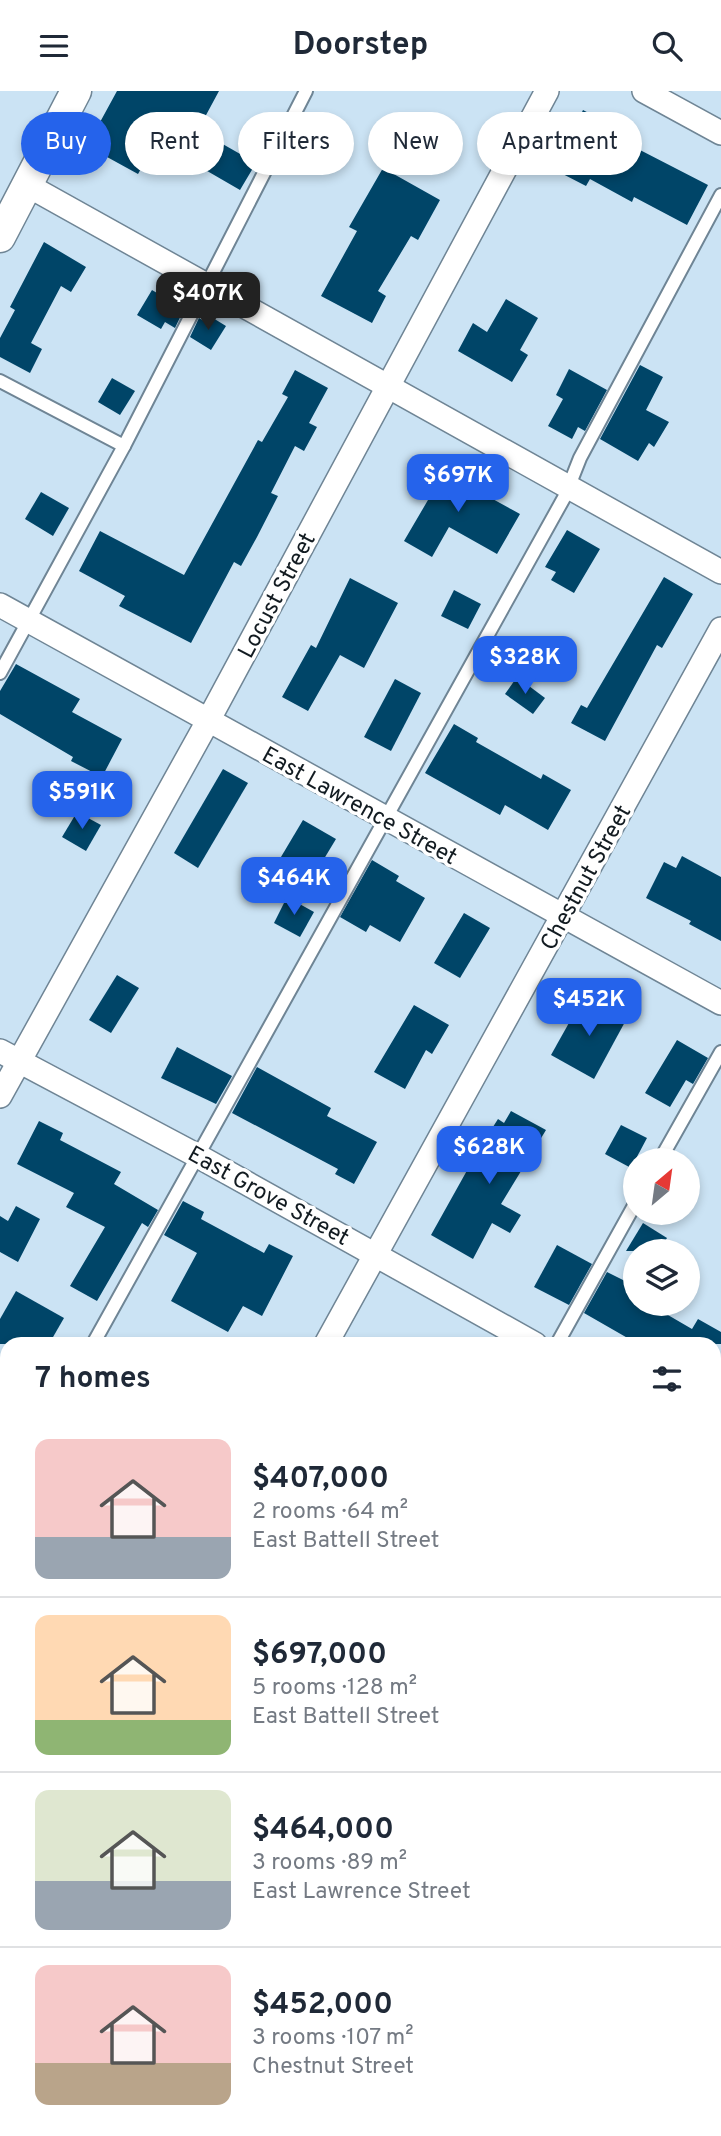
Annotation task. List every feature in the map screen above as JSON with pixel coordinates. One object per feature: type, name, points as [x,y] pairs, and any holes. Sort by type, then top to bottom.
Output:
[{"type":"street","points":[[0,237],[76,91]]},
{"type":"street","name":"Locust Street","points":[[0,1096],[10,1056],[208,721],[547,91]]},
{"type":"street","points":[[644,91],[721,133]]},
{"type":"street","points":[[27,185],[721,572]]},
{"type":"street","name":"East Lawrence Street","points":[[0,605],[721,1003]]},
{"type":"street","name":"Chestnut Street","points":[[330,1337],[721,629]]},
{"type":"street","name":"East Grove Street","points":[[10,1056],[196,1154],[523,1337]]},
{"type":"lane","points":[[0,673],[124,446],[306,91]]},
{"type":"lane","points":[[97,1337],[568,487],[580,458],[721,195]]},
{"type":"lane","points":[[0,381],[124,446]]},
{"type":"lane","points":[[667,1148],[721,1052]]},
{"type":"lane","points":[[560,1337],[624,1225]]},
{"type":"building","points":[[117,91],[219,91],[208,112],[125,112],[125,167],[111,159],[111,112],[106,112]]},
{"type":"building","points":[[224,145],[238,153],[238,175],[249,175],[240,190],[214,175],[224,175]]},
{"type":"building","points":[[642,151],[708,185],[687,225],[634,197],[632,202],[590,179],[586,186],[565,175],[642,175]]},
{"type":"building","points":[[379,175],[395,175],[440,200],[418,240],[411,236],[378,291],[386,296],[372,323],[321,296],[357,231],[349,227]]},
{"type":"building","points":[[44,242],[86,267],[71,292],[61,286],[31,343],[42,349],[30,373],[0,357],[0,338],[15,310],[10,307]]},
{"type":"building","points":[[152,290],[184,309],[175,328],[165,322],[161,329],[137,315]]},
{"type":"building","points":[[506,299],[538,318],[520,350],[528,355],[512,382],[458,351],[473,323],[487,332]]},
{"type":"building","points":[[208,315],[226,326],[211,350],[190,337],[199,318],[204,321]]},
{"type":"building","points":[[640,365],[663,377],[646,410],[669,422],[654,447],[649,443],[638,461],[600,439]]},
{"type":"building","points":[[569,369],[607,390],[585,431],[578,427],[572,439],[548,426],[563,399],[556,395]]},
{"type":"building","points":[[295,370],[328,388],[309,423],[317,427],[304,451],[295,446],[271,493],[278,496],[257,537],[241,566],[234,562],[191,643],[119,606],[125,596],[79,571],[100,531],[184,575],[258,440],[262,442],[288,397],[282,394]]},
{"type":"building","points":[[112,378],[135,391],[120,415],[98,402]]},
{"type":"building","points":[[429,464],[520,514],[497,554],[449,527],[432,557],[404,541],[428,500],[413,492]]},
{"type":"building","points":[[41,492],[69,508],[53,536],[25,519]]},
{"type":"building","points":[[567,530],[600,549],[574,593],[551,580],[556,572],[545,567]]},
{"type":"building","points":[[664,577],[693,594],[662,648],[657,645],[605,741],[571,723],[581,705],[587,708]]},
{"type":"building","points":[[350,578],[398,603],[364,668],[340,655],[308,711],[282,697],[311,645],[316,648]]},
{"type":"building","points":[[454,590],[481,604],[468,629],[441,616]]},
{"type":"building","points":[[16,664],[80,699],[72,712],[122,739],[102,777],[71,761],[73,757],[0,714],[0,691]]},
{"type":"building","points":[[517,677],[545,698],[533,714],[505,694]]},
{"type":"building","points":[[395,679],[421,693],[391,751],[364,737]]},
{"type":"building","points":[[454,724],[478,738],[476,742],[541,779],[543,774],[571,790],[548,830],[505,805],[500,815],[425,773]]},
{"type":"building","points":[[223,769],[248,783],[198,868],[174,853]]},
{"type":"building","points":[[77,812],[101,825],[86,851],[62,837]]},
{"type":"building","points":[[303,820],[336,839],[307,887],[275,867]]},
{"type":"building","points":[[682,856],[721,877],[721,941],[689,924],[691,921],[646,898],[664,862],[676,868]]},
{"type":"building","points":[[372,860],[399,876],[396,881],[425,898],[400,942],[370,925],[366,932],[340,917]]},
{"type":"building","points":[[287,897],[314,912],[300,937],[274,923]]},
{"type":"building","points":[[464,913],[490,928],[460,978],[434,963]]},
{"type":"building","points":[[117,975],[139,988],[111,1033],[89,1020]]},
{"type":"building","points":[[584,996],[626,1020],[594,1079],[551,1055]]},
{"type":"building","points":[[414,1005],[449,1025],[432,1054],[426,1050],[405,1089],[374,1072]]},
{"type":"building","points":[[677,1040],[708,1058],[693,1084],[686,1080],[670,1107],[645,1093]]},
{"type":"building","points":[[177,1047],[232,1076],[216,1104],[161,1078]]},
{"type":"building","points":[[257,1067],[331,1108],[327,1116],[377,1142],[354,1184],[335,1174],[338,1169],[232,1113]]},
{"type":"building","points":[[511,1111],[546,1130],[501,1204],[521,1215],[510,1233],[492,1223],[473,1259],[431,1235],[498,1119],[504,1123]]},
{"type":"building","points":[[39,1121],[63,1133],[60,1140],[121,1172],[114,1184],[158,1210],[148,1227],[142,1223],[97,1301],[70,1286],[105,1227],[66,1207],[74,1193],[17,1164]]},
{"type":"building","points":[[621,1125],[647,1138],[642,1148],[623,1148],[623,1164],[605,1154]]},
{"type":"building","points":[[183,1201],[204,1212],[201,1219],[264,1253],[269,1244],[293,1256],[262,1316],[243,1306],[228,1332],[171,1301],[197,1253],[164,1235]]},
{"type":"building","points":[[16,1206],[40,1219],[18,1262],[0,1252],[0,1216],[8,1221]]},
{"type":"building","points":[[642,1225],[667,1238],[666,1239],[633,1239]]},
{"type":"building","points":[[557,1245],[592,1264],[569,1305],[534,1287]]},
{"type":"building","points":[[607,1272],[623,1280],[623,1316],[670,1316],[692,1329],[698,1319],[721,1332],[721,1337],[626,1337],[584,1313]]},
{"type":"building","points":[[16,1291],[64,1318],[53,1337],[0,1337],[0,1319]]}]
